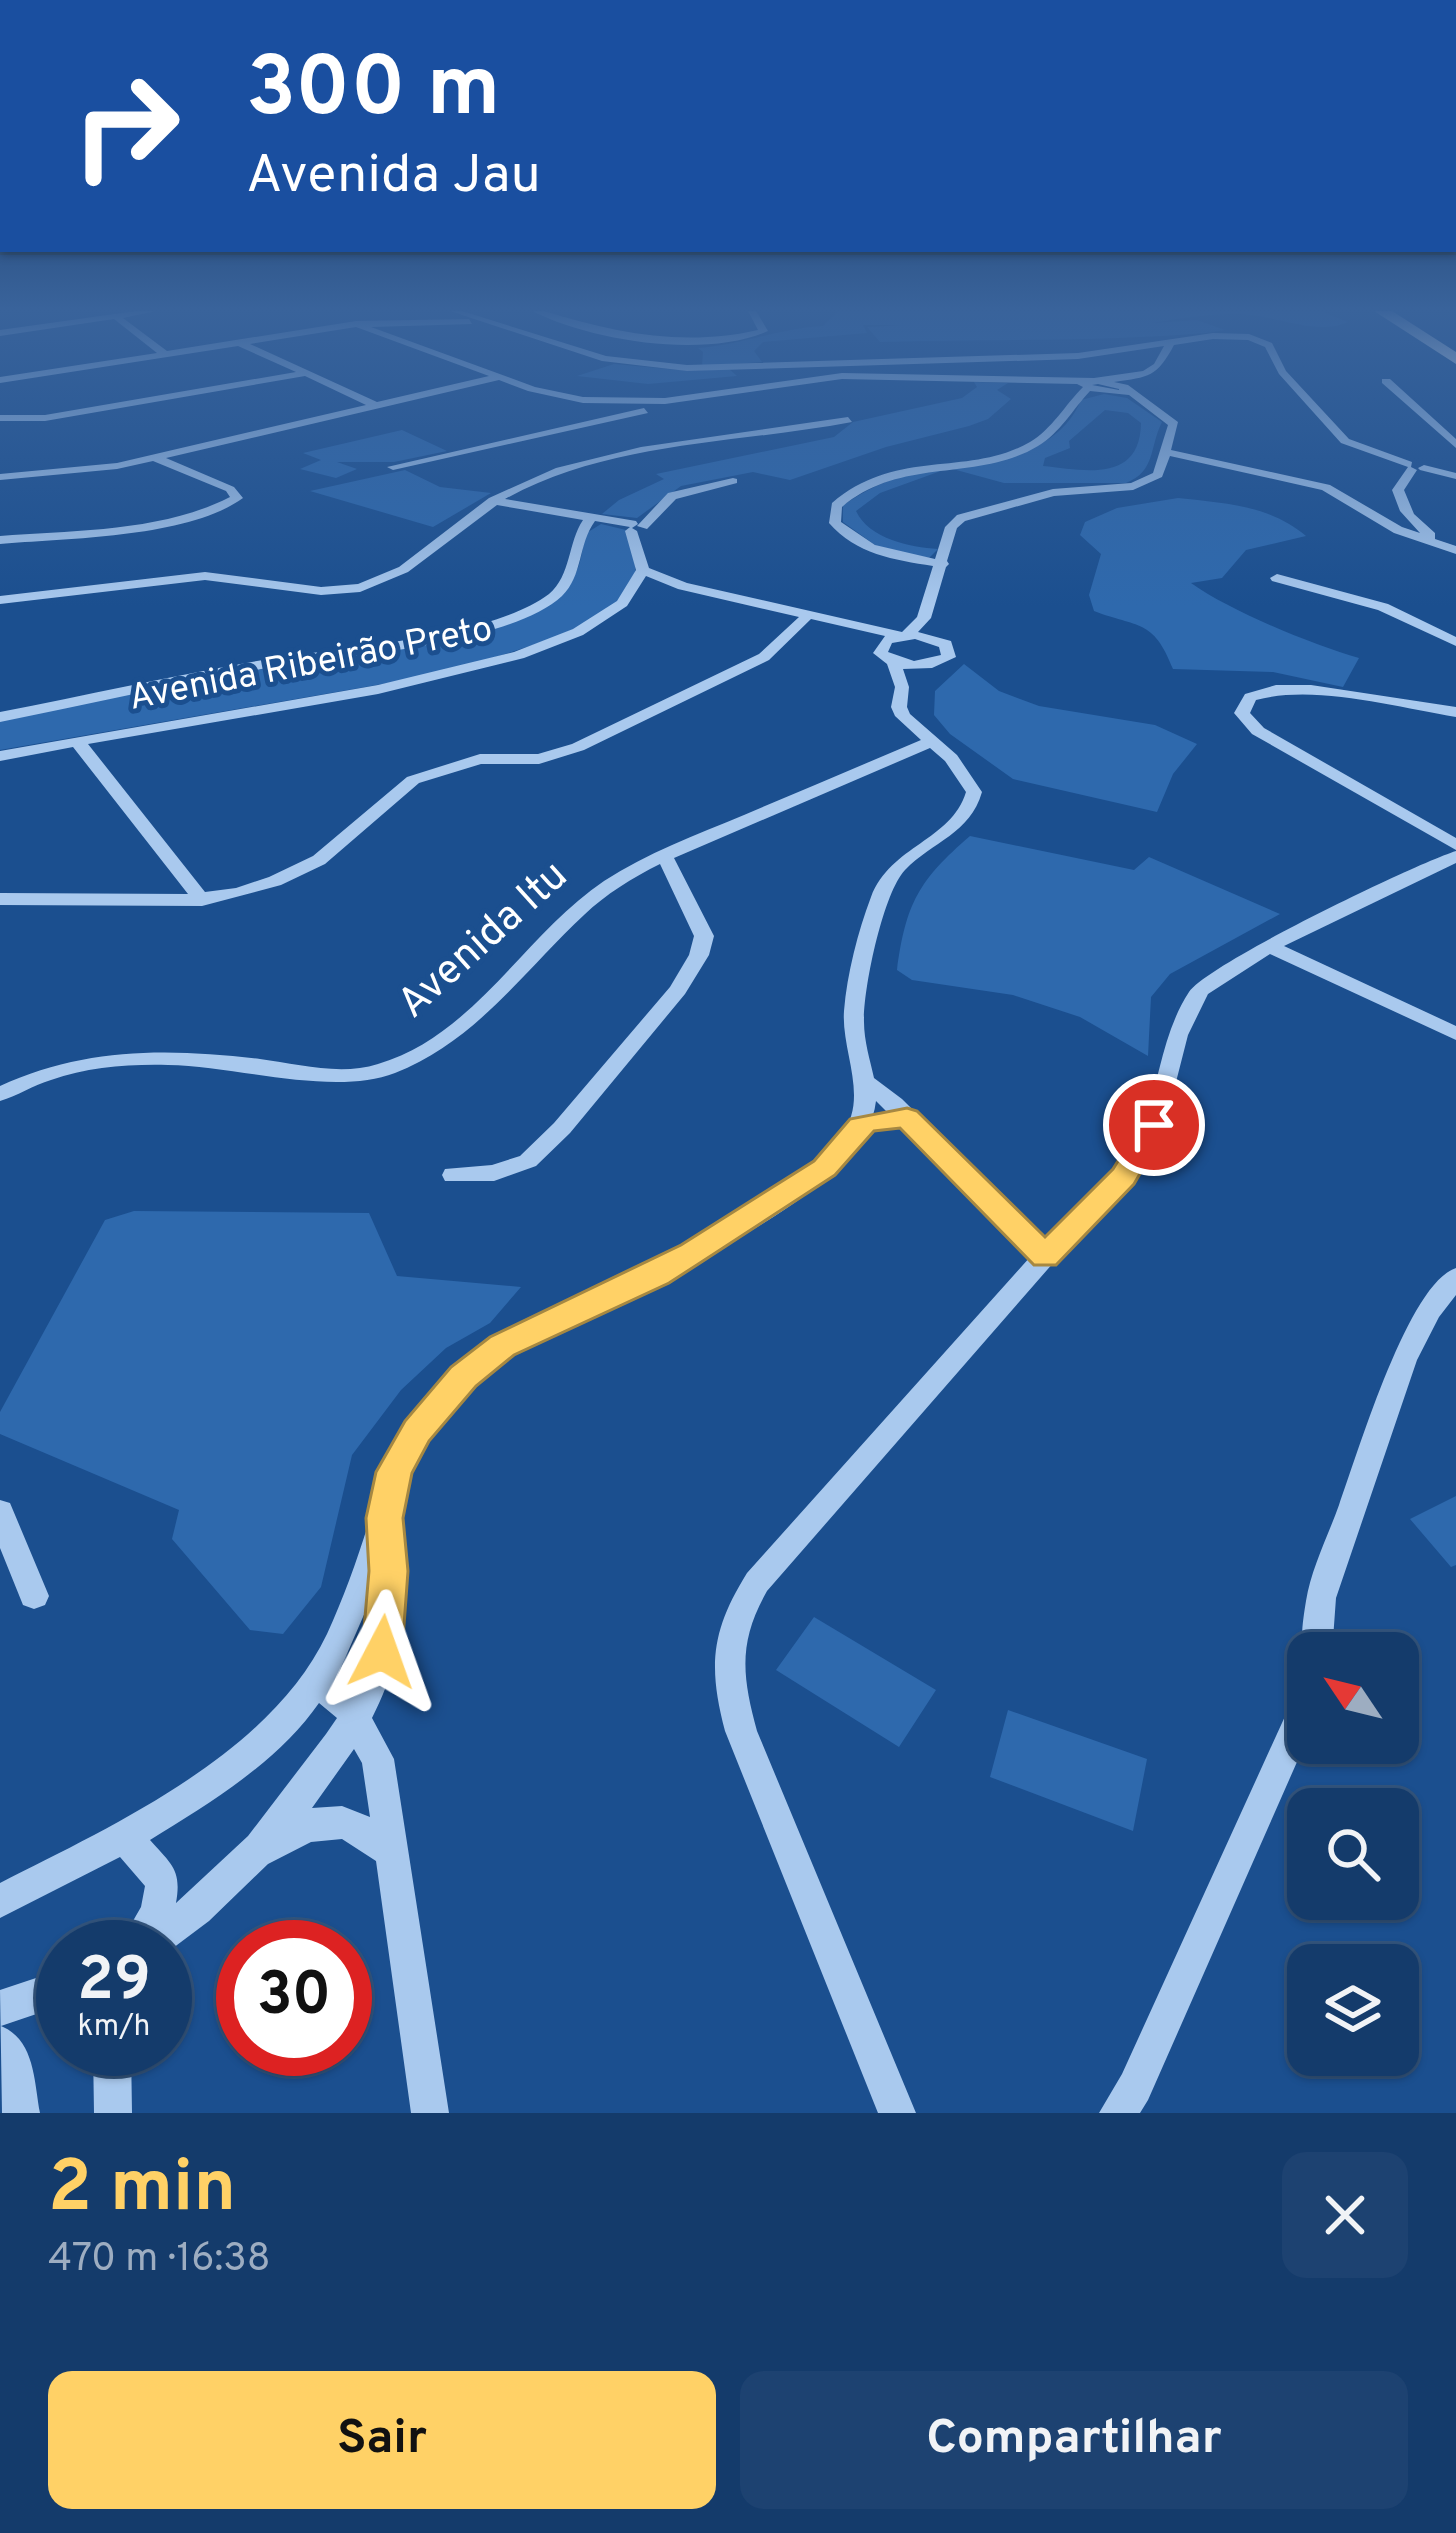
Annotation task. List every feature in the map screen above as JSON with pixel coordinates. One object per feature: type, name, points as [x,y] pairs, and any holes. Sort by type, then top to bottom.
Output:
[{"type":"street","points":[[0,418],[45,418],[94,410]]},
{"type":"street","points":[[0,477],[81,476],[356,410]]},
{"type":"street","points":[[393,467],[631,410]]},
{"type":"street","points":[[943,564],[891,554],[854,540],[836,523],[836,506],[856,489],[896,475],[1031,446],[1066,410]]},
{"type":"street","points":[[861,630],[882,643],[904,636],[924,618],[951,527],[961,518],[1053,493],[1145,483],[1159,475],[1174,424],[1153,410]]},
{"type":"street","points":[[1317,410],[1346,441],[1414,468],[1453,475]]},
{"type":"street","points":[[1417,410],[1456,445]]},
{"type":"street","points":[[0,600],[205,576],[310,590],[361,588],[402,571],[493,501],[590,460],[848,420]]},
{"type":"street","points":[[1167,452],[1326,487],[1385,522],[1454,550]]},
{"type":"street","points":[[0,540],[160,521],[237,498],[212,481],[155,458]]},
{"type":"street","points":[[212,481],[213,465]]},
{"type":"street","points":[[1414,468],[1398,490],[1404,512],[1454,550]]},
{"type":"street","name":"Avenida Ribeirão Preto","points":[[0,717],[265,664],[363,652],[521,614],[556,595],[565,584],[574,568],[580,530],[628,525],[672,496],[734,481]]},
{"type":"street","points":[[493,501],[628,525],[640,579],[861,630],[939,640]]},
{"type":"street","points":[[1385,522],[1412,520]]},
{"type":"street","points":[[1277,578],[1382,607],[1456,642]]},
{"type":"street","name":"Avenida Ribeirão Preto","points":[[0,757],[465,671],[596,624],[628,602],[640,579]]},
{"type":"street","points":[[0,899],[202,900],[300,872],[334,848],[395,791],[430,772],[480,759],[538,759],[602,737],[764,657],[806,617]]},
{"type":"street","points":[[902,687],[926,666],[949,657],[950,648],[924,618]]},
{"type":"street","points":[[882,643],[880,653],[894,662],[926,666]]},
{"type":"street","points":[[0,1901],[124,1838],[205,1786],[265,1736],[313,1682],[327,1665],[385,1518],[394,1472],[417,1431],[464,1377],[502,1346],[692,1253],[824,1168],[860,1126],[869,1096],[854,1032],[854,1009],[881,890],[893,868],[956,824],[973,806],[974,792],[967,778],[898,707],[902,687],[894,662]]},
{"type":"street","points":[[1456,712],[1293,689],[1250,697],[1242,713],[1258,730],[1456,845]]},
{"type":"street","name":"Avenida Itu","points":[[0,1094],[64,1066],[113,1058],[152,1057],[349,1077],[381,1074],[402,1066],[453,1031],[598,893],[664,855],[932,741]]},
{"type":"street","points":[[78,742],[202,900]]},
{"type":"street","points":[[453,1175],[494,1173],[528,1161],[562,1128],[685,980],[704,936],[664,855]]},
{"type":"street","points":[[897,2113],[741,1731],[729,1691],[726,1650],[736,1613],[757,1582],[1045,1256],[1124,1177],[1144,1146],[1182,1022],[1200,991],[1269,946],[1456,856]]},
{"type":"street","points":[[1269,946],[1456,1034]]},
{"type":"street","points":[[867,1083],[1045,1256]]},
{"type":"street","points":[[860,1126],[907,1118]]},
{"type":"street","points":[[1319,1632],[1321,1598],[1404,1360],[1429,1311],[1456,1277]]},
{"type":"street","points":[[0,1512],[34,1596]]},
{"type":"street","points":[[185,1920],[263,1850],[358,1719],[382,1652],[388,1571],[385,1518]]},
{"type":"street","points":[[313,1682],[344,1701],[379,1759],[388,1849],[430,2113]]},
{"type":"street","points":[[1118,2113],[1144,2067],[1287,1748]]},
{"type":"street","points":[[263,1850],[318,1820],[341,1819],[364,1829],[388,1849]]},
{"type":"street","points":[[124,1838],[152,1863],[163,1881],[154,1920]]},
{"type":"street","points":[[0,2008],[36,1996]]},
{"type":"street","points":[[0,2044],[11,2057],[22,2113]]},
{"type":"street","points":[[112,2076],[113,2113]]},
{"type":"shaded area","points":[[909,410],[999,410],[969,426],[886,447],[790,480],[753,472],[681,486],[637,518],[602,514],[619,500],[664,479],[656,474],[834,437],[853,422]]},
{"type":"shaded area","points":[[1075,410],[1144,410],[1162,422],[1147,465],[1126,483],[1004,483],[949,468],[880,493],[856,511],[880,535],[938,549],[929,558],[882,550],[843,522],[843,505],[884,483],[1031,449],[1068,421]],"holes":[[[1105,410],[1128,413],[1141,423],[1138,443],[1120,464],[1091,470],[1043,466],[1045,458],[1070,448],[1069,441]]]},
{"type":"shaded area","points":[[402,430],[447,451],[394,462],[337,462],[357,469],[336,478],[300,469],[321,460],[303,453]]},
{"type":"shaded area","points":[[405,470],[440,487],[491,493],[433,527],[310,491]]},
{"type":"shaded area","points":[[1178,498],[1262,512],[1306,536],[1246,550],[1222,578],[1191,583],[1272,626],[1359,658],[1343,687],[1273,672],[1173,669],[1151,633],[1094,611],[1089,595],[1101,554],[1080,535],[1085,522],[1117,508]]},
{"type":"shaded area","points":[[601,524],[626,530],[635,564],[634,583],[622,600],[600,616],[537,644],[417,678],[0,750],[0,719],[261,668],[421,644],[503,622],[538,606],[572,580],[585,534]]},
{"type":"shaded area","points":[[964,664],[999,691],[1039,706],[1155,725],[1197,744],[1173,774],[1157,812],[1013,779],[950,734],[934,715],[935,691]]},
{"type":"shaded area","points":[[970,836],[1134,870],[1149,857],[1280,914],[1170,974],[1151,997],[1148,1056],[1080,1017],[1013,995],[912,980],[897,970],[905,927],[918,894],[938,866]]},
{"type":"shaded area","points":[[134,1211],[369,1213],[397,1276],[521,1287],[490,1323],[446,1348],[401,1390],[352,1455],[321,1587],[283,1634],[250,1630],[172,1539],[179,1510],[0,1434],[0,1412],[105,1220]]},
{"type":"shaded area","points":[[1456,1496],[1456,1565],[1451,1567],[1410,1519]]},
{"type":"shaded area","points":[[814,1617],[936,1690],[899,1747],[776,1670]]},
{"type":"shaded area","points":[[1008,1710],[1147,1759],[1133,1831],[990,1777]]},
{"type":"route","points":[[382,1652],[388,1571],[385,1518],[394,1472],[417,1431],[464,1377],[502,1346],[692,1253],[824,1168],[860,1126],[871,1122],[907,1118],[1045,1256],[1124,1177],[1154,1125]]}]
